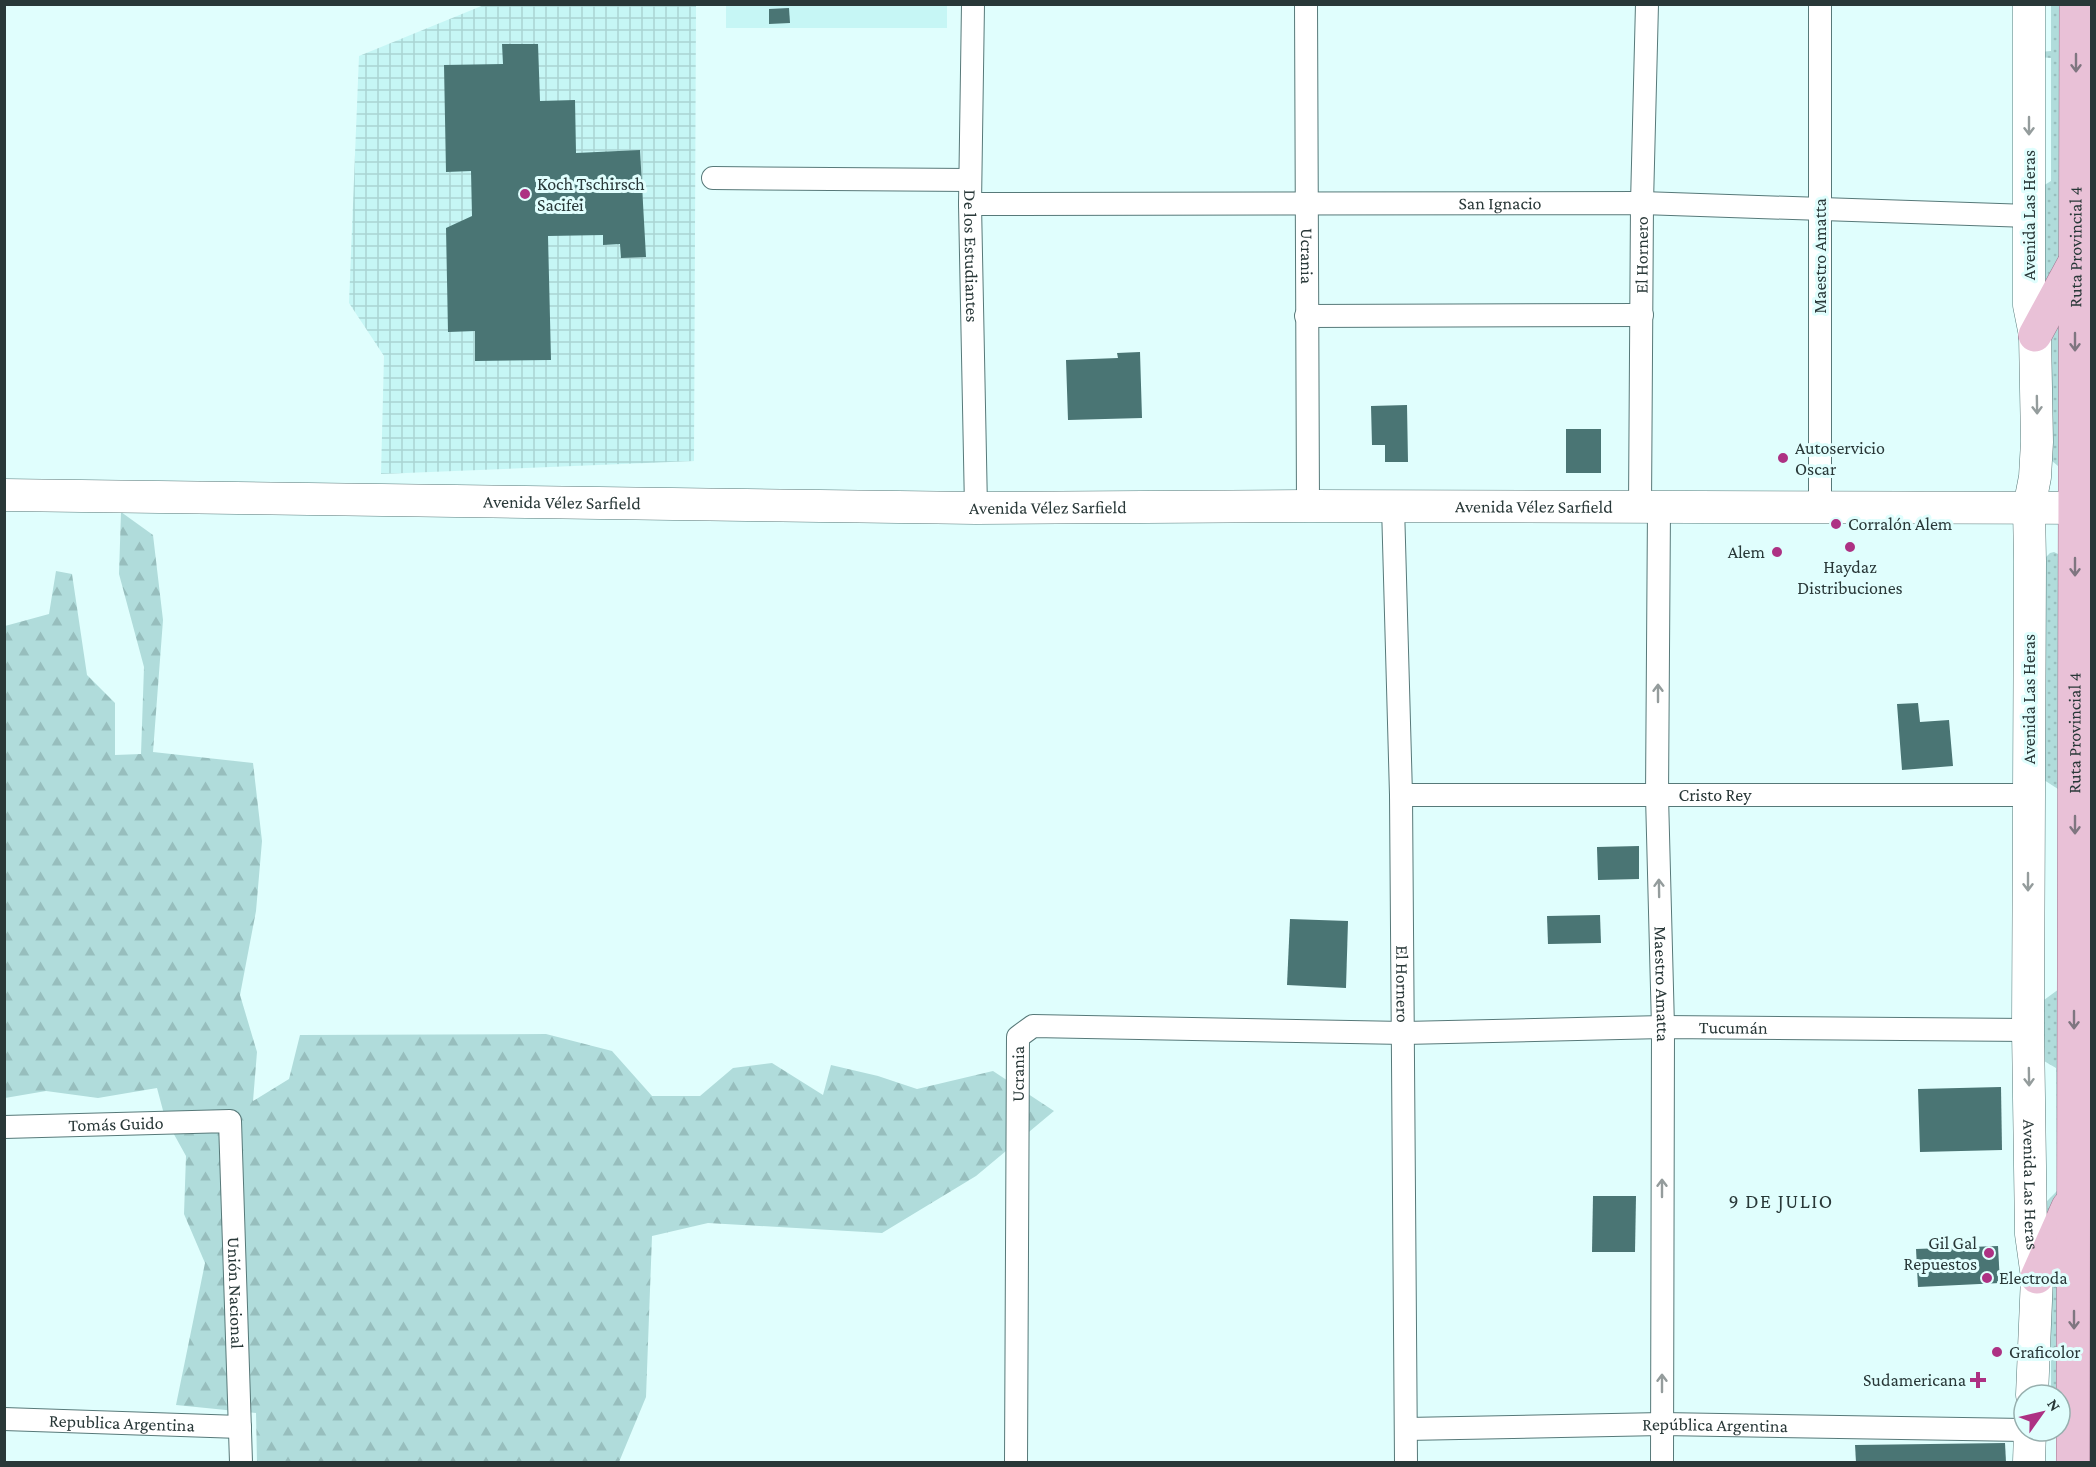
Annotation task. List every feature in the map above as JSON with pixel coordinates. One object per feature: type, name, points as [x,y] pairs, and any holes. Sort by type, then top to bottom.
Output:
[{"type":"main road","name":"Avenida Las Heras","points":[[2029,4],[2029,305],[2035,335],[2037,442],[2035,477],[2029,508],[2028,1030],[2031,1234],[2037,1277],[2033,1383]]},
{"type":"main road","name":"Ruta Provincial 4","points":[[2074,1439],[2074,1194],[2083,508],[2076,261],[2076,4]]},
{"type":"main road","points":[[2035,335],[2076,261]]},
{"type":"main road","name":"Avenida Vélez Sarfield","points":[[4,495],[976,508],[1308,506],[2083,508]]},
{"type":"main road","points":[[2037,1277],[2074,1194]]},
{"type":"main road","points":[[2029,1462],[2030,1443]]},
{"type":"street","name":"De los Estudiantes","points":[[973,4],[970,204],[976,508]]},
{"type":"street","name":"Ucrania","points":[[1306,4],[1308,506]]},
{"type":"street","name":"El Hornero","points":[[1647,4],[1642,203],[1642,315],[1649,507]]},
{"type":"street","name":"Maestro Amatta","points":[[1820,4],[1820,507]]},
{"type":"street","points":[[713,178],[970,180]]},
{"type":"street","name":"San Ignacio","points":[[970,204],[1642,203],[2029,216]]},
{"type":"street","points":[[1306,316],[1642,315]]},
{"type":"street","name":"El Hornero","points":[[1393,506],[1401,795],[1406,1462]]},
{"type":"street","name":"Maestro Amatta","points":[[1649,507],[1663,1027],[1662,1462]]},
{"type":"street","name":"Cristo Rey","points":[[1401,795],[2028,795]]},
{"type":"street","name":"Ucrania","points":[[1016,1462],[1018,1037],[1033,1026],[1404,1033]]},
{"type":"street","name":"Tucumán","points":[[1404,1033],[1663,1027],[2028,1030]]},
{"type":"street","name":"Tomás Guido","points":[[4,1127],[230,1121]]},
{"type":"street","name":"Unión Nacional","points":[[230,1121],[241,1462]]},
{"type":"street","name":"Republica Argentina","points":[[4,1419],[240,1427]]},
{"type":"street","name":"República Argentina","points":[[1406,1429],[1662,1424],[2012,1430]]},
{"type":"shaded area","points":[[484,5],[696,5],[694,461],[381,474],[384,356],[349,303],[359,56]]},
{"type":"shaded area","points":[[726,5],[947,5],[947,28],[726,28]]},
{"type":"green space","points":[[2051,5],[2068,5],[2069,255],[2045,303],[2038,189],[2051,181],[2051,58],[2039,57],[2039,52],[2051,51]]},
{"type":"green space","points":[[2061,304],[2063,464],[2058,466],[2052,461],[2052,334]]},
{"type":"green space","points":[[121,512],[153,535],[163,620],[153,752],[253,763],[262,841],[256,911],[240,995],[257,1052],[253,1101],[289,1079],[300,1035],[546,1034],[612,1051],[652,1096],[700,1096],[733,1068],[772,1063],[823,1095],[831,1065],[878,1076],[917,1089],[993,1071],[1054,1111],[976,1176],[882,1233],[708,1223],[652,1236],[646,1397],[619,1462],[257,1462],[256,1413],[176,1405],[205,1263],[184,1214],[186,1156],[165,1118],[157,1088],[98,1098],[46,1091],[5,1098],[5,626],[49,614],[56,571],[72,574],[87,675],[115,703],[115,755],[141,754],[144,667],[119,574]]},
{"type":"green space","points":[[2054,552],[2058,554],[2066,1193],[2049,1228],[2043,1205],[2057,1191],[2056,1068],[2044,1061],[2044,1000],[2059,989],[2058,789],[2044,780],[2044,559]]},
{"type":"green space","points":[[2060,1246],[2060,1383],[2051,1383],[2051,1273]]},
{"type":"building","points":[[789,8],[790,23],[769,24],[769,9]]},
{"type":"building","name":"Koch Tschirsch Sacifei","points":[[502,44],[538,44],[540,101],[575,100],[576,153],[640,150],[646,257],[621,258],[620,244],[603,245],[603,235],[548,236],[551,360],[475,361],[475,331],[448,332],[446,228],[472,216],[471,171],[446,172],[444,65],[503,64]]},
{"type":"building","points":[[1140,352],[1142,418],[1068,420],[1066,360],[1118,358],[1117,353]]},
{"type":"building","points":[[1407,405],[1408,462],[1385,462],[1385,445],[1372,445],[1371,406]]},
{"type":"building","points":[[1566,429],[1601,429],[1601,473],[1566,473]]},
{"type":"building","points":[[1918,703],[1920,722],[1949,720],[1953,766],[1902,770],[1897,704]]},
{"type":"building","points":[[1639,846],[1639,879],[1598,880],[1597,847]]},
{"type":"building","points":[[1600,915],[1601,943],[1548,944],[1547,916]]},
{"type":"building","points":[[1290,919],[1348,921],[1346,988],[1287,985]]},
{"type":"building","points":[[2001,1087],[2002,1150],[1920,1152],[1918,1089]]},
{"type":"building","points":[[1593,1196],[1636,1196],[1635,1252],[1592,1252]]},
{"type":"building","points":[[1998,1246],[2000,1283],[1918,1287],[1916,1249]]},
{"type":"building","points":[[2005,1443],[2006,1462],[1856,1462],[1855,1445]]},
{"type":"place","name":"Koch Tschirsch Sacifei","points":[[525,194]]},
{"type":"place","name":"Autoservicio Oscar","points":[[1783,458]]},
{"type":"place","name":"Corralón Alem","points":[[1836,524]]},
{"type":"place","name":"Haydaz Distribuciones","points":[[1850,547]]},
{"type":"place","name":"Alem","points":[[1777,552]]},
{"type":"place","name":"Gil Gal Repuestos","points":[[1989,1253]]},
{"type":"place","name":"Electroda","points":[[1987,1278]]},
{"type":"place","name":"Graficolor","points":[[1997,1352]]},
{"type":"place","name":"Sudamericana","points":[[1978,1380]]},
{"type":"district","name":"9 DE JULIO","points":[[1781,1201]]}]
